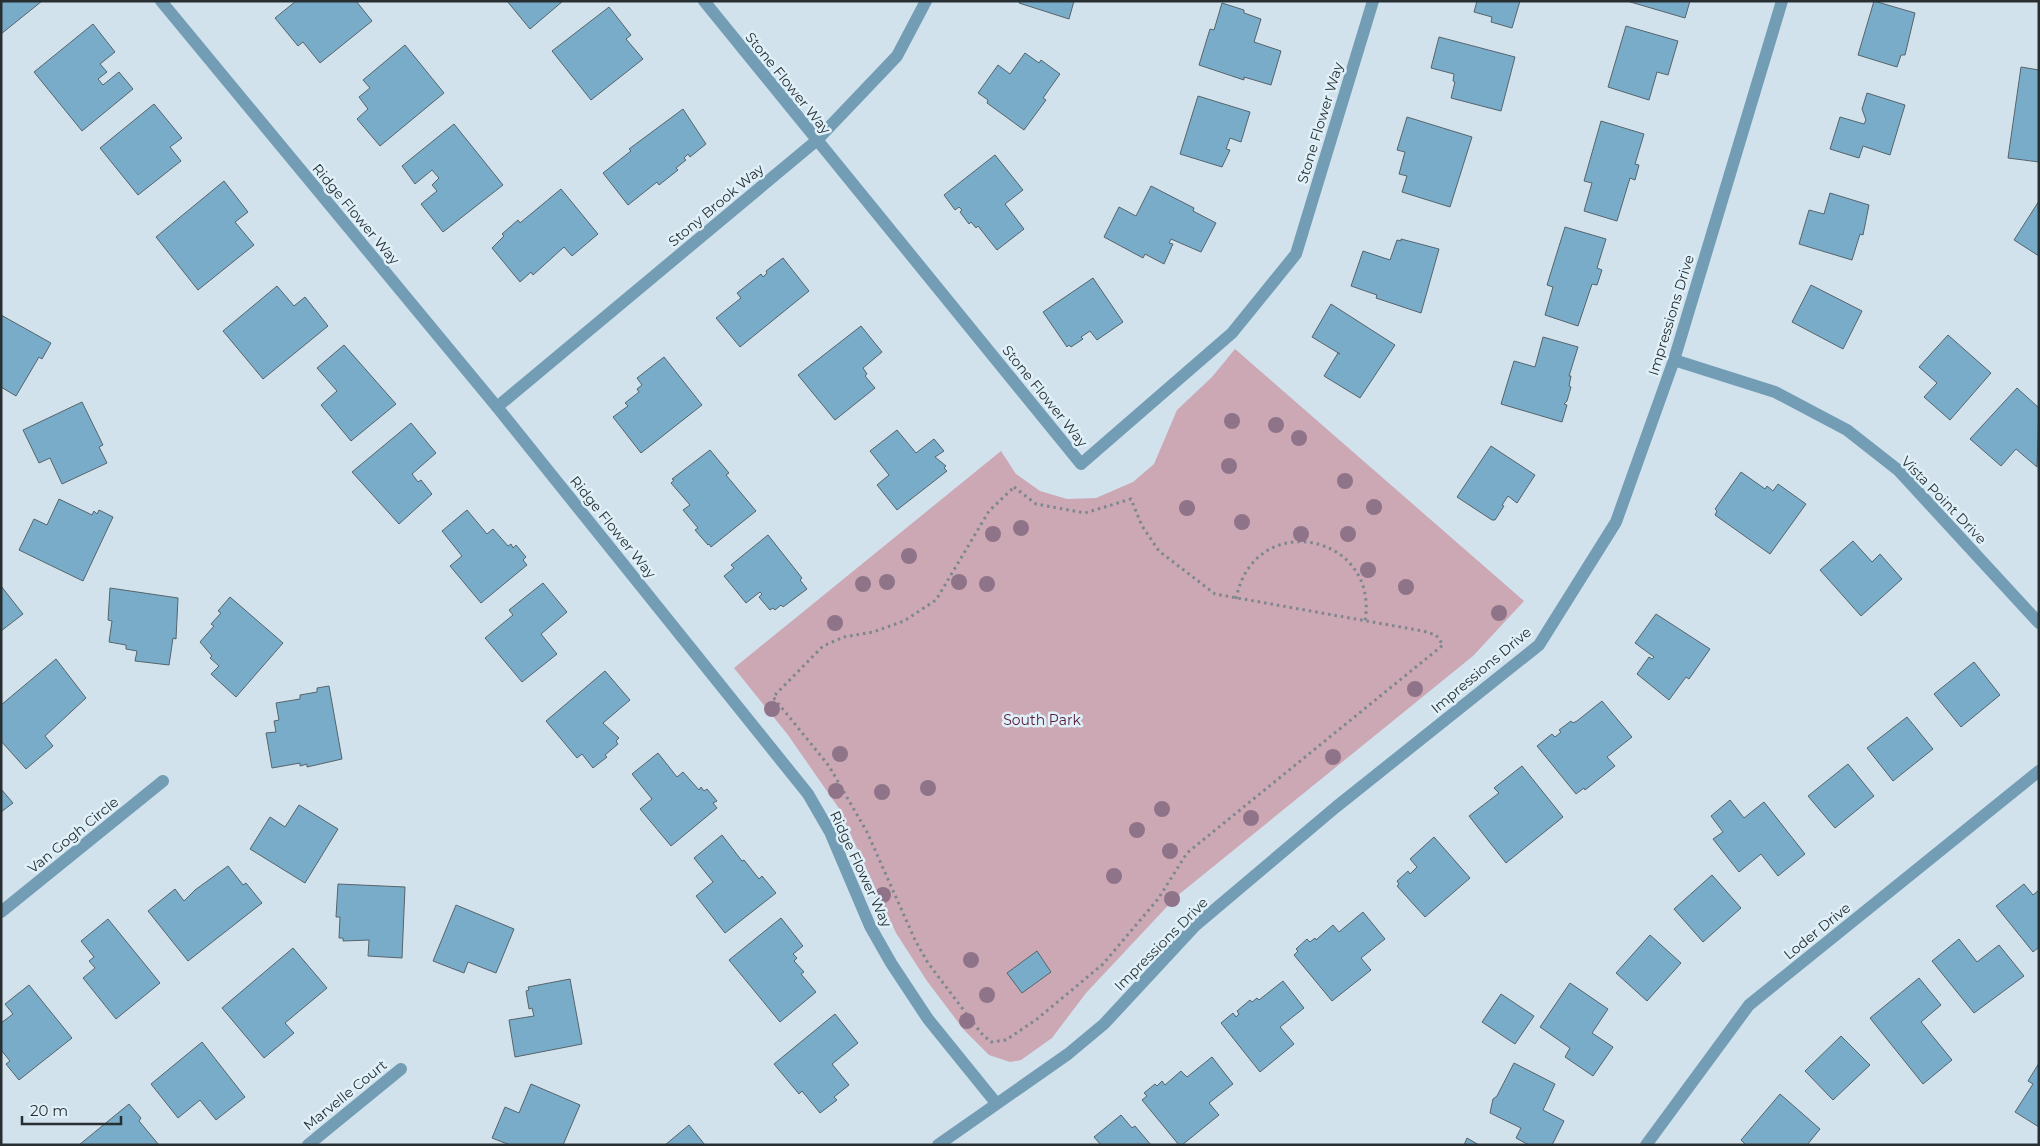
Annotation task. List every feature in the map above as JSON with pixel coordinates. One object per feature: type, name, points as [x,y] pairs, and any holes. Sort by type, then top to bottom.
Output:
[{"type":"street","name":"Ridge Flower Way","points":[[161,1],[497,407],[808,794],[830,832],[870,926],[891,963],[928,1019],[996,1103]]},
{"type":"street","name":"Stone Flower Way","points":[[704,1],[816,141],[1081,464],[1232,333],[1296,254],[1373,1]]},
{"type":"street","name":"Stony Brook Way","points":[[497,407],[816,141],[897,56],[926,1]]},
{"type":"street","name":"Impressions Drive","points":[[938,1145],[1068,1054],[1104,1024],[1195,926],[1336,807],[1539,645],[1616,522],[1674,360],[1782,1]]},
{"type":"street","name":"Vista Point Drive","points":[[1674,360],[1775,392],[1847,430],[1898,470],[2039,623]]},
{"type":"street","name":"Loder Drive","points":[[1646,1145],[1749,1005],[2039,772]]},
{"type":"street","name":"Van Gogh Circle","points":[[1,912],[163,781]]},
{"type":"street","name":"Marvelle Court","points":[[308,1145],[401,1069]]},
{"type":"path","points":[[1014,487],[1036,504],[1085,513],[1131,499],[1142,526],[1159,550],[1216,594],[1365,621],[1423,631],[1436,635],[1443,645],[1187,853],[1158,899],[1103,964],[1022,1030],[1006,1040],[990,1042],[981,1033],[928,963],[915,940],[862,824],[829,766],[773,697],[823,646],[844,637],[873,632],[904,621],[936,600],[989,511],[1014,487]]},
{"type":"path","points":[[1236,599],[1238,586],[1247,568],[1269,547],[1293,542],[1328,546],[1344,556],[1358,573],[1364,588],[1365,621]]},
{"type":"green space","name":"South Park","points":[[1235,349],[1524,601],[1473,656],[1177,896],[1086,993],[1052,1038],[1021,1060],[1010,1062],[989,1055],[964,1030],[927,981],[896,933],[838,807],[788,735],[734,668],[1001,451],[1016,474],[1040,491],[1067,499],[1096,498],[1133,482],[1154,464],[1177,410],[1212,377]]},
{"type":"building","points":[[1,1],[42,1],[1,34]]},
{"type":"building","points":[[296,1],[356,1],[372,21],[320,63],[303,42],[298,46],[275,18]]},
{"type":"building","points":[[507,1],[563,1],[530,29]]},
{"type":"building","points":[[1020,1],[1074,1],[1069,19],[1019,3]]},
{"type":"building","points":[[1477,1],[1520,1],[1512,28],[1491,22],[1492,17],[1474,12]]},
{"type":"building","points":[[1627,1],[1690,1],[1685,18]]},
{"type":"building","points":[[1874,1],[1915,13],[1905,55],[1901,55],[1897,67],[1858,55]]},
{"type":"building","points":[[1222,3],[1244,10],[1244,13],[1261,19],[1254,42],[1281,51],[1271,85],[1244,77],[1244,80],[1199,65],[1210,29],[1214,30]]},
{"type":"building","points":[[609,7],[631,35],[626,39],[643,59],[591,100],[552,51]]},
{"type":"building","points":[[93,24],[115,52],[100,64],[107,72],[98,79],[103,85],[119,72],[133,89],[82,131],[34,72]]},
{"type":"building","points":[[1626,26],[1678,41],[1668,75],[1657,72],[1649,100],[1608,87]]},
{"type":"building","points":[[1439,37],[1515,57],[1501,111],[1451,98],[1455,82],[1453,81],[1454,74],[1431,68]]},
{"type":"building","points":[[405,45],[444,93],[380,146],[357,119],[368,109],[359,97],[370,88],[363,80]]},
{"type":"building","points":[[1025,53],[1039,63],[1041,60],[1060,74],[1043,98],[1046,100],[1024,130],[987,103],[988,100],[978,93],[998,65],[1010,74]]},
{"type":"building","points":[[2021,67],[2039,70],[2039,162],[2008,158]]},
{"type":"building","points":[[1867,93],[1905,105],[1890,155],[1863,146],[1859,158],[1830,149],[1840,117],[1864,124],[1866,120],[1862,109]]},
{"type":"building","points":[[1198,96],[1250,112],[1241,142],[1230,138],[1226,149],[1230,150],[1222,167],[1180,154]]},
{"type":"building","points":[[154,104],[182,138],[170,147],[181,161],[138,195],[100,148]]},
{"type":"building","points":[[683,109],[706,144],[690,157],[688,154],[684,158],[686,160],[676,168],[678,170],[659,185],[657,182],[628,205],[603,173],[631,151],[629,149]]},
{"type":"building","points":[[1407,117],[1472,137],[1450,207],[1402,192],[1407,176],[1399,174],[1405,152],[1397,150]]},
{"type":"building","points":[[1601,121],[1644,134],[1635,164],[1639,165],[1635,180],[1630,178],[1617,221],[1584,211],[1592,183],[1584,181]]},
{"type":"building","points":[[454,124],[503,185],[443,232],[421,204],[437,191],[432,185],[439,178],[432,170],[415,184],[402,166]]},
{"type":"building","points":[[995,155],[1023,190],[1005,204],[1024,229],[997,250],[978,226],[976,228],[971,222],[969,224],[960,212],[962,210],[959,207],[955,210],[944,195]]},
{"type":"building","points":[[224,181],[248,212],[235,222],[254,245],[198,290],[156,237]]},
{"type":"building","points":[[1151,186],[1194,208],[1193,211],[1216,223],[1201,252],[1171,239],[1169,243],[1173,244],[1164,264],[1145,254],[1143,258],[1104,237],[1119,207],[1136,216]]},
{"type":"building","points":[[561,189],[598,234],[572,256],[564,247],[533,275],[531,272],[520,282],[492,248],[504,236],[502,234],[518,220],[520,223]]},
{"type":"building","points":[[1830,193],[1869,205],[1863,235],[1860,234],[1852,260],[1799,244],[1809,210],[1824,214]]},
{"type":"building","points":[[2039,201],[2039,256],[2014,240]]},
{"type":"building","points":[[1565,227],[1606,239],[1597,268],[1602,270],[1597,285],[1592,284],[1578,326],[1545,315],[1553,287],[1547,285]]},
{"type":"building","points":[[1401,239],[1439,249],[1421,313],[1376,298],[1377,295],[1351,286],[1363,251],[1390,260],[1397,240],[1401,241]]},
{"type":"building","points":[[783,258],[809,291],[740,347],[716,318],[741,298],[737,293],[761,274],[763,277],[767,273],[766,271]]},
{"type":"building","points":[[1093,278],[1123,322],[1097,340],[1090,331],[1081,337],[1083,339],[1071,347],[1069,345],[1067,347],[1043,312]]},
{"type":"building","points":[[1811,285],[1862,311],[1843,349],[1792,322]]},
{"type":"building","points":[[277,286],[294,306],[305,297],[328,326],[263,379],[223,331]]},
{"type":"building","points":[[1331,304],[1395,345],[1360,398],[1324,376],[1338,353],[1340,354],[1312,337]]},
{"type":"building","points":[[1,315],[51,343],[42,359],[39,357],[16,396],[1,387]]},
{"type":"building","points":[[861,326],[882,352],[863,368],[867,374],[865,376],[875,388],[835,420],[798,375]]},
{"type":"building","points":[[1948,335],[1991,373],[1950,420],[1924,397],[1937,383],[1919,367]]},
{"type":"building","points":[[1543,337],[1578,347],[1569,376],[1571,376],[1569,386],[1571,387],[1567,401],[1564,404],[1567,405],[1562,422],[1501,404],[1514,361],[1535,367]]},
{"type":"building","points":[[344,345],[396,404],[351,441],[321,405],[337,391],[317,368]]},
{"type":"building","points":[[664,357],[702,405],[641,453],[613,417],[628,406],[625,403],[639,392],[637,389],[642,385],[637,378]]},
{"type":"building","points":[[2017,388],[2039,408],[2037,467],[2016,449],[2001,466],[1970,439]]},
{"type":"building","points":[[82,402],[103,445],[99,447],[107,463],[62,484],[50,458],[39,463],[23,430]]},
{"type":"building","points":[[411,423],[436,453],[412,474],[418,482],[421,480],[432,494],[399,524],[352,472]]},
{"type":"building","points":[[897,430],[916,453],[934,439],[944,451],[935,457],[946,466],[944,468],[947,471],[897,510],[877,485],[889,475],[870,451]]},
{"type":"building","points":[[1491,446],[1535,475],[1517,503],[1508,496],[1495,520],[1492,520],[1457,497]]},
{"type":"building","points":[[710,450],[729,473],[726,475],[756,511],[711,547],[695,530],[698,528],[683,510],[690,505],[671,483],[674,480],[672,479]]},
{"type":"building","points":[[1741,472],[1765,489],[1767,486],[1773,491],[1778,484],[1806,504],[1770,554],[1715,515],[1717,511],[1715,509]]},
{"type":"building","points":[[59,499],[92,515],[94,511],[97,514],[99,510],[113,517],[83,581],[19,550],[34,519],[47,525]]},
{"type":"building","points":[[467,510],[487,534],[493,529],[508,546],[511,544],[513,548],[516,545],[526,557],[523,560],[527,565],[481,603],[450,566],[462,556],[442,531]]},
{"type":"building","points":[[768,535],[802,578],[800,580],[807,589],[783,607],[781,605],[775,610],[773,608],[770,610],[759,597],[762,594],[760,592],[746,603],[724,576],[734,568],[731,565]]},
{"type":"building","points":[[1853,541],[1872,562],[1880,554],[1902,579],[1861,616],[1820,570]]},
{"type":"building","points":[[543,583],[567,612],[541,634],[557,654],[522,682],[485,638],[513,615],[509,610]]},
{"type":"building","points":[[1,586],[23,614],[1,631]]},
{"type":"building","points":[[110,588],[178,598],[176,639],[173,638],[169,665],[135,661],[137,651],[126,649],[126,645],[109,642],[112,621],[108,620]]},
{"type":"building","points":[[230,597],[283,643],[236,697],[211,674],[219,666],[210,658],[212,656],[200,642],[214,626],[211,624],[221,613],[218,611]]},
{"type":"building","points":[[1656,614],[1710,649],[1689,679],[1686,677],[1669,700],[1637,674],[1649,657],[1652,659],[1654,657],[1635,643]]},
{"type":"building","points":[[56,659],[86,698],[45,736],[53,746],[26,769],[1,741],[1,705]]},
{"type":"building","points":[[1974,662],[2000,695],[1961,727],[1934,694]]},
{"type":"building","points":[[605,671],[630,700],[603,723],[619,738],[616,741],[618,744],[605,755],[607,757],[593,768],[582,754],[577,758],[546,721]]},
{"type":"building","points":[[329,686],[342,759],[307,767],[307,764],[300,766],[300,763],[272,768],[266,733],[276,732],[274,721],[279,720],[276,703],[300,699],[300,695],[317,692],[317,688]]},
{"type":"building","points":[[1602,701],[1632,737],[1607,757],[1615,766],[1585,790],[1584,788],[1576,794],[1537,746],[1552,734],[1555,737],[1561,732],[1559,730],[1571,721],[1573,723],[1577,721]]},
{"type":"building","points":[[1907,717],[1933,749],[1893,781],[1867,748]]},
{"type":"building","points":[[658,753],[677,777],[683,772],[699,790],[701,787],[704,791],[707,789],[717,801],[713,803],[717,808],[671,846],[640,809],[652,799],[632,774]]},
{"type":"building","points":[[1848,764],[1874,796],[1835,828],[1808,796]]},
{"type":"building","points":[[1522,766],[1563,817],[1506,863],[1469,816],[1499,793],[1494,788]]},
{"type":"building","points":[[1,789],[13,803],[1,812]]},
{"type":"building","points":[[1730,800],[1744,818],[1764,802],[1805,854],[1778,876],[1761,854],[1739,872],[1713,839],[1723,832],[1711,816]]},
{"type":"building","points":[[299,805],[338,829],[305,883],[250,849],[270,817],[285,827]]},
{"type":"building","points":[[722,835],[742,861],[744,860],[759,879],[762,876],[776,893],[725,933],[696,896],[713,882],[694,858]]},
{"type":"building","points":[[1434,837],[1470,878],[1425,917],[1397,886],[1399,884],[1397,881],[1408,871],[1410,874],[1417,867],[1410,859]]},
{"type":"building","points":[[228,866],[243,885],[246,883],[262,903],[188,961],[148,911],[175,889],[184,901],[195,890]]},
{"type":"building","points":[[1712,875],[1741,908],[1703,942],[1674,909]]},
{"type":"building","points":[[338,884],[405,887],[402,958],[368,956],[369,940],[343,941],[343,938],[339,938],[340,917],[336,917]]},
{"type":"building","points":[[2024,884],[2033,895],[2039,890],[2039,947],[2033,952],[1996,906]]},
{"type":"building","points":[[456,905],[514,929],[496,973],[468,962],[464,973],[433,961]]},
{"type":"building","points":[[1363,912],[1385,939],[1361,958],[1371,970],[1332,1001],[1294,955],[1298,951],[1296,949],[1307,939],[1310,942],[1315,938],[1316,940],[1333,925],[1339,932]]},
{"type":"building","points":[[781,918],[803,946],[793,954],[797,958],[794,961],[804,972],[801,974],[816,992],[780,1022],[729,960]]},
{"type":"building","points":[[108,919],[160,983],[116,1019],[83,978],[95,968],[89,961],[94,957],[81,941]]},
{"type":"building","points":[[1650,935],[1681,963],[1647,1001],[1616,973]]},
{"type":"building","points":[[1959,939],[1977,962],[1999,945],[2024,976],[1974,1013],[1932,961]]},
{"type":"building","points":[[293,948],[327,988],[285,1023],[294,1033],[264,1058],[222,1008]]},
{"type":"building","points":[[1037,951],[1051,972],[1022,993],[1007,973]]},
{"type":"building","points":[[1919,978],[1941,1005],[1921,1022],[1952,1060],[1923,1084],[1870,1018]]},
{"type":"building","points":[[570,979],[582,1044],[515,1057],[509,1020],[534,1016],[532,1008],[529,1009],[526,991],[529,990],[528,987]]},
{"type":"building","points":[[1283,981],[1304,1008],[1280,1027],[1294,1044],[1260,1072],[1221,1023],[1233,1013],[1236,1017],[1239,1014],[1237,1011],[1250,1000],[1252,1002],[1257,998],[1259,1000]]},
{"type":"building","points":[[1570,983],[1608,1009],[1592,1033],[1613,1047],[1593,1076],[1565,1057],[1570,1048],[1540,1027]]},
{"type":"building","points":[[29,985],[72,1038],[19,1080],[6,1064],[10,1061],[1,1050],[1,1023],[13,1014],[5,1004]]},
{"type":"building","points":[[1501,994],[1534,1016],[1515,1044],[1482,1022]]},
{"type":"building","points":[[835,1014],[858,1043],[832,1064],[849,1085],[834,1097],[837,1100],[820,1113],[802,1091],[799,1094],[774,1064]]},
{"type":"building","points":[[1841,1036],[1870,1065],[1833,1100],[1805,1071]]},
{"type":"building","points":[[202,1042],[245,1097],[216,1120],[200,1100],[178,1118],[151,1084]]},
{"type":"building","points":[[1212,1057],[1233,1084],[1209,1103],[1219,1115],[1182,1145],[1179,1145],[1142,1100],[1147,1096],[1144,1093],[1162,1081],[1165,1085],[1181,1071],[1187,1077]]},
{"type":"building","points":[[1514,1063],[1555,1084],[1543,1110],[1564,1121],[1552,1145],[1529,1145],[1516,1138],[1521,1128],[1490,1113],[1493,1099],[1497,1096]]},
{"type":"building","points":[[2039,1063],[2039,1127],[2015,1112],[2033,1084],[2028,1081]]},
{"type":"building","points":[[531,1084],[580,1105],[563,1145],[510,1145],[492,1138],[505,1107],[519,1113]]},
{"type":"building","points":[[1780,1094],[1820,1129],[1807,1145],[1746,1145],[1741,1140]]},
{"type":"building","points":[[129,1104],[141,1118],[139,1121],[159,1145],[79,1145]]},
{"type":"building","points":[[1121,1115],[1132,1128],[1135,1126],[1151,1145],[1101,1145],[1094,1137]]},
{"type":"building","points":[[689,1125],[705,1145],[665,1145]]},
{"type":"building","points":[[1467,1138],[1479,1145],[1464,1145]]}]
